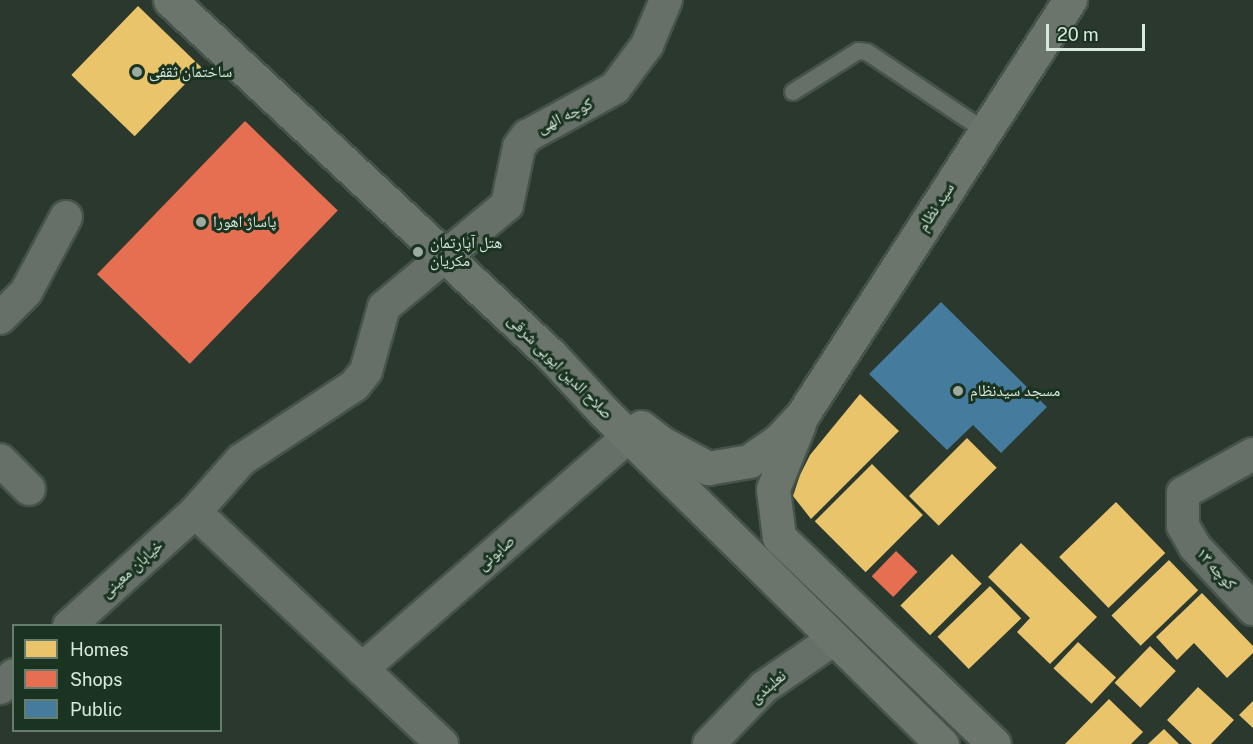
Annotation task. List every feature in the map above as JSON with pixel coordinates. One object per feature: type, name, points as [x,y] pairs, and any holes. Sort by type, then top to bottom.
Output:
[{"type":"street","name":"صلاح الدین ایوبی شرقی","points":[[170,0],[552,356],[629,436],[942,744]]},
{"type":"street","name":"کوچه الهی","points":[[195,512],[241,460],[355,386],[366,371],[384,307],[507,205],[519,147],[527,136],[535,129],[604,97],[627,75],[647,45],[666,0]]},
{"type":"street","name":"سید نظام","points":[[803,414],[1070,0]]},
{"type":"street","points":[[0,318],[26,292],[66,217]]},
{"type":"street","points":[[552,356],[660,442],[708,468],[750,461],[779,440],[803,414]]},
{"type":"street","points":[[803,414],[773,489],[780,537],[994,744]]},
{"type":"street","name":"صابونی","points":[[362,669],[629,436]]},
{"type":"street","name":"کوچه ۱۳","points":[[1253,454],[1183,493],[1183,525],[1195,547],[1253,609]]},
{"type":"street","points":[[0,459],[29,489]]},
{"type":"street","points":[[195,512],[442,744]]},
{"type":"street","name":"خیابان معینی","points":[[71,624],[195,512]]},
{"type":"street","name":"نعلبندی","points":[[709,744],[764,687],[834,639]]},
{"type":"street","points":[[0,688],[12,677]]},
{"type":"lane","points":[[793,92],[858,51],[867,52],[986,131]]},
{"type":"building: Homes","name":"ساختمان ثقفی","points":[[138,6],[201,67],[135,136],[71,75]]},
{"type":"building: Homes","points":[[860,394],[899,431],[811,519],[793,496],[800,475],[810,455]]},
{"type":"building: Homes","points":[[967,438],[997,468],[939,526],[909,496]]},
{"type":"building: Homes","points":[[872,464],[923,515],[866,572],[815,521]]},
{"type":"building: Homes","points":[[1116,502],[1165,553],[1108,608],[1059,557]]},
{"type":"building: Homes","points":[[1021,543],[1097,617],[1050,664],[1017,632],[1030,618],[988,577]]},
{"type":"building: Homes","points":[[952,554],[982,584],[930,635],[900,606]]},
{"type":"building: Homes","points":[[1169,560],[1198,590],[1141,646],[1111,616]]},
{"type":"building: Homes","points":[[990,586],[1021,618],[969,669],[937,637]]},
{"type":"building: Homes","points":[[1202,593],[1253,646],[1253,653],[1227,678],[1194,643],[1177,660],[1156,637]]},
{"type":"building: Homes","points":[[1078,642],[1116,677],[1091,704],[1053,668]]},
{"type":"building: Homes","points":[[1150,646],[1176,671],[1140,708],[1115,683]]},
{"type":"building: Homes","points":[[1198,687],[1234,720],[1211,744],[1192,744],[1167,720]]},
{"type":"building: Homes","points":[[1109,699],[1143,732],[1131,744],[1065,744]]},
{"type":"building: Homes","points":[[1253,701],[1253,728],[1239,715]]},
{"type":"building: Homes","points":[[1164,729],[1179,744],[1148,744]]},
{"type":"building: Shops","name":"پاساژ اهورا","points":[[245,121],[338,211],[190,364],[97,274]]},
{"type":"building: Shops","points":[[896,551],[918,572],[893,597],[872,576]]},
{"type":"building: Public","name":"مسجد سیدنظام","points":[[941,302],[1047,407],[1001,453],[973,425],[947,450],[869,374]]},
{"type":"place","name":"ساختمان ثقفی","points":[[137,72]]},
{"type":"place","name":"پاساژ اهورا","points":[[201,222]]},
{"type":"place","name":"هتل آپارتمان مکریان","points":[[418,252]]},
{"type":"place","name":"مسجد سیدنظام","points":[[958,391]]}]
